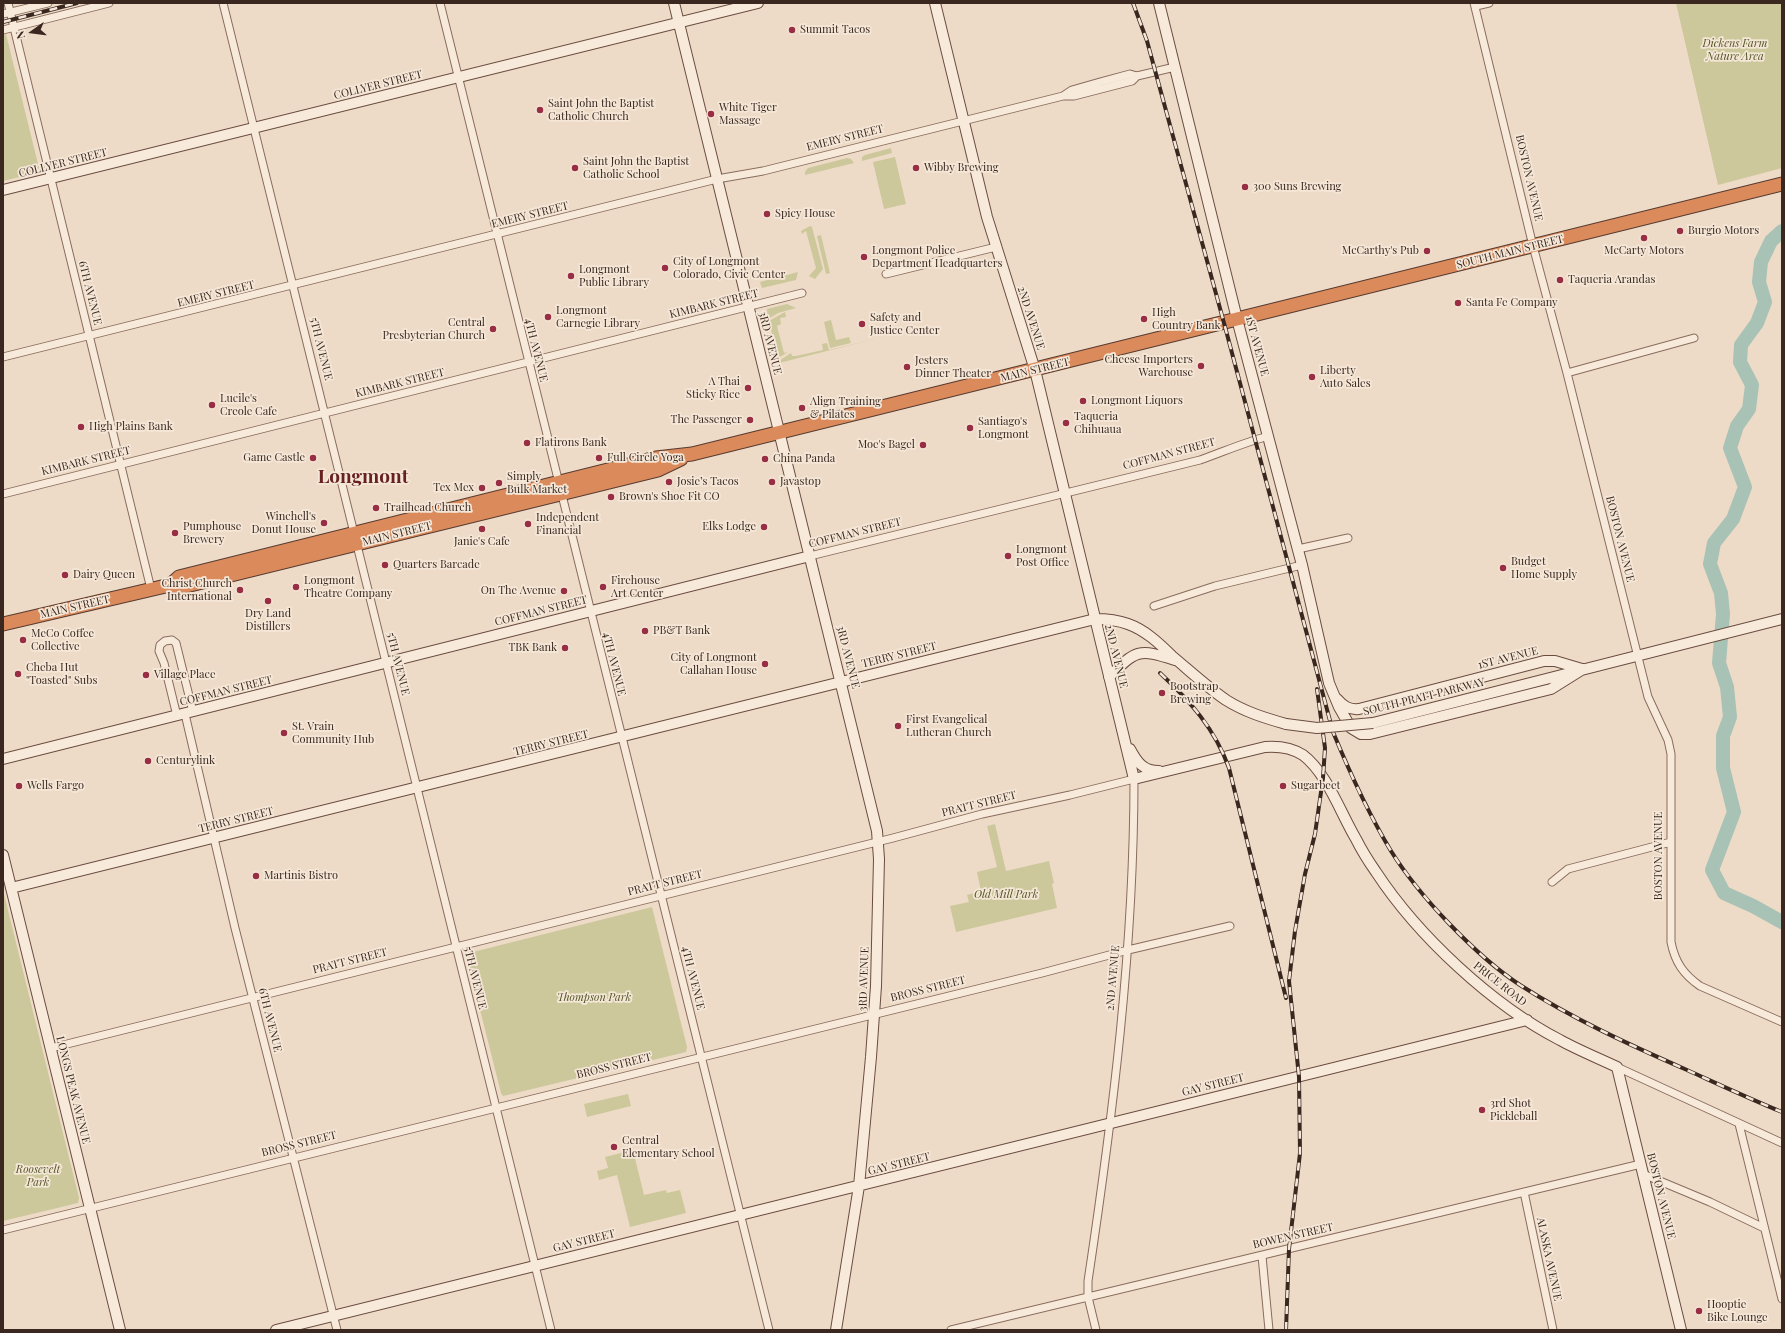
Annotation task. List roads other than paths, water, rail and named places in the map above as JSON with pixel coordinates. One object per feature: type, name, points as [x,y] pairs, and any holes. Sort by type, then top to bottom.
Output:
[{"type":"highway","name":"SOUTH MAIN STREET","points":[[1237,319],[1782,184]]},
{"type":"highway","name":"MAIN STREET","points":[[3,624],[170,585],[182,587],[356,539],[559,488],[658,470],[692,454],[1237,319]]},
{"type":"street","name":"6TH AVENUE","points":[[8,3],[7,14],[14,28],[151,589]]},
{"type":"street","points":[[7,14],[48,3]]},
{"type":"street","points":[[3,30],[109,3]]},
{"type":"street","name":"5TH AVENUE","points":[[223,3],[551,1330]]},
{"type":"street","name":"4TH AVENUE","points":[[440,3],[496,235],[739,1215],[769,1330]]},
{"type":"street","name":"3RD AVENUE","points":[[674,3],[842,682],[875,818],[878,842],[875,1014],[859,1186],[836,1330]]},
{"type":"street","name":"COLLYER STREET","points":[[3,190],[758,3]]},
{"type":"street","name":"2ND AVENUE","points":[[935,3],[963,122],[996,246],[1034,370],[1124,740],[1140,775],[1128,950],[1111,1123],[1088,1281],[1088,1297],[1096,1330]]},
{"type":"street","name":"1ST AVENUE","points":[[1159,3],[1237,319],[1269,436],[1333,694],[1351,728],[1361,734],[1370,734],[1551,689],[1583,670]]},
{"type":"street","points":[[1475,5],[1489,3]]},
{"type":"street","name":"BOSTON AVENUE","points":[[1475,5],[1533,246],[1567,373],[1648,697],[1668,740],[1671,754],[1671,942],[1678,965],[1688,978],[1700,986],[1782,1022]]},
{"type":"street","name":"EMERY STREET","points":[[3,358],[717,179],[763,171],[963,122],[1063,96],[1072,90],[1130,74],[1137,76],[1175,67]]},
{"type":"street","points":[[886,274],[996,246]]},
{"type":"street","name":"KIMBARK STREET","points":[[3,494],[802,293]]},
{"type":"street","points":[[1567,373],[1694,338]]},
{"type":"street","name":"COFFMAN STREET","points":[[3,759],[810,556],[1200,460],[1255,439],[1269,436]]},
{"type":"street","points":[[1298,550],[1348,538]]},
{"type":"street","points":[[1154,606],[1215,586],[1302,565]]},
{"type":"street","name":"SOUTH PRATT PARKWAY","points":[[1095,619],[1117,621],[1139,629],[1152,637],[1188,670],[1214,691],[1243,710],[1286,724],[1316,728],[1373,723],[1782,619]]},
{"type":"street","name":"TERRY STREET","points":[[11,888],[621,738],[1095,619]]},
{"type":"street","name":"6TH AVENUE","points":[[185,714],[159,651],[160,645],[165,641],[172,640],[176,643],[185,714],[214,838],[337,1330]]},
{"type":"street","points":[[1109,677],[1126,659],[1140,653],[1147,652],[1178,660]]},
{"type":"street","name":"1ST AVENUE","points":[[1333,694],[1346,707],[1352,710],[1544,661],[1555,661],[1583,670]]},
{"type":"street","points":[[1124,740],[1137,761],[1144,768],[1151,771],[1173,770]]},
{"type":"street","name":"PRATT STREET","points":[[51,1048],[878,842],[982,814],[1070,795],[1140,775],[1173,770],[1265,747],[1285,748]]},
{"type":"street","name":"PRICE ROAD","points":[[1285,748],[1303,756],[1323,778],[1356,841],[1377,874],[1422,930],[1489,993],[1527,1020],[1559,1040],[1782,1143]]},
{"type":"street","points":[[1552,882],[1568,869],[1671,842]]},
{"type":"street","name":"LONGS PEAK AVENUE","points":[[3,855],[120,1330]]},
{"type":"street","name":"BROSS STREET","points":[[3,1230],[293,1157],[1042,973],[1128,950],[1230,926]]},
{"type":"street","name":"GAY STREET","points":[[276,1330],[1527,1020]]},
{"type":"street","name":"BOSTON AVENUE","points":[[1617,1067],[1681,1330]]},
{"type":"street","points":[[1739,1124],[1782,1299]]},
{"type":"street","name":"BOWEN STREET","points":[[954,1330],[1640,1164]]},
{"type":"street","points":[[1643,1174],[1710,1202],[1764,1228]]},
{"type":"street","name":"ALASKA AVENUE","points":[[1524,1192],[1553,1330]]},
{"type":"street","points":[[1262,1256],[1269,1330]]},
{"type":"waterway","points":[[1782,231],[1771,241],[1761,262],[1759,282],[1765,302],[1757,323],[1741,345],[1740,362],[1752,385],[1749,409],[1737,426],[1730,448],[1745,487],[1733,519],[1714,543],[1710,564],[1721,593],[1723,614],[1719,663],[1727,687],[1730,717],[1723,736],[1723,768],[1734,812],[1712,870],[1724,893],[1753,906],[1782,922]]},
{"type":"railway","points":[[3,22],[77,3]]},
{"type":"railway","points":[[1133,3],[1147,41],[1333,732],[1360,793],[1391,851],[1417,887],[1467,942],[1503,973],[1520,985],[1560,1009],[1602,1031],[1782,1112]]},
{"type":"railway","points":[[1160,673],[1191,705],[1209,728],[1217,741],[1229,768],[1286,998]]},
{"type":"railway","points":[[1286,1330],[1289,1249],[1300,1153],[1299,1077],[1289,981],[1295,931],[1305,874],[1315,834],[1323,778],[1325,748],[1317,689]]},
{"type":"place","name":"Summit Tacos","points":[[792,30]]},
{"type":"place","name":"Saint John the Baptist Catholic Church","points":[[540,110]]},
{"type":"place","name":"White Tiger Massage","points":[[711,114]]},
{"type":"place","name":"Saint John the Baptist Catholic School","points":[[575,168]]},
{"type":"place","name":"Wibby Brewing","points":[[916,168]]},
{"type":"place","name":"300 Suns Brewing","points":[[1245,187]]},
{"type":"place","name":"Spicy House","points":[[767,214]]},
{"type":"place","name":"Burgio Motors","points":[[1680,231]]},
{"type":"place","name":"McCarty Motors","points":[[1644,238]]},
{"type":"place","name":"McCarthy's Pub","points":[[1427,251]]},
{"type":"place","name":"Longmont Police Department Headquarters","points":[[864,257]]},
{"type":"place","name":"City of Longmont Colorado, Civic Center","points":[[665,268]]},
{"type":"place","name":"Longmont Public Library","points":[[571,276]]},
{"type":"place","name":"Taqueria Arandas","points":[[1560,280]]},
{"type":"place","name":"Santa Fe Company","points":[[1458,303]]},
{"type":"place","name":"Longmont Carnegie Library","points":[[548,317]]},
{"type":"place","name":"High Country Bank","points":[[1144,319]]},
{"type":"place","name":"Safety and Justice Center","points":[[862,324]]},
{"type":"place","name":"Central Presbyterian Church","points":[[493,329]]},
{"type":"place","name":"Cheese Importers Warehouse","points":[[1201,366]]},
{"type":"place","name":"Jesters Dinner Theater","points":[[907,367]]},
{"type":"place","name":"Liberty Auto Sales","points":[[1312,377]]},
{"type":"place","name":"A Thai Sticky Rice","points":[[748,388]]},
{"type":"place","name":"Longmont Liquors","points":[[1083,401]]},
{"type":"place","name":"Lucile's Creole Cafe","points":[[212,405]]},
{"type":"place","name":"Align Training & Pilates","points":[[802,408]]},
{"type":"place","name":"The Passenger","points":[[750,420]]},
{"type":"place","name":"Taqueria Chihuaua","points":[[1066,423]]},
{"type":"place","name":"High Plains Bank","points":[[81,427]]},
{"type":"place","name":"Santiago's Longmont","points":[[970,428]]},
{"type":"place","name":"Flatirons Bank","points":[[527,443]]},
{"type":"place","name":"Moe's Bagel","points":[[923,445]]},
{"type":"place","name":"Game Castle","points":[[313,458]]},
{"type":"place","name":"Full Circle Yoga","points":[[599,458]]},
{"type":"place","name":"China Panda","points":[[765,459]]},
{"type":"place","name":"Josie’s Tacos","points":[[669,482]]},
{"type":"place","name":"Javastop","points":[[772,482]]},
{"type":"place","name":"Simply Bulk Market","points":[[499,483]]},
{"type":"place","name":"Tex Mex","points":[[482,488]]},
{"type":"place","name":"Brown's Shoe Fit CO","points":[[611,497]]},
{"type":"place","name":"Trailhead Church","points":[[376,508]]},
{"type":"place","name":"Winchell's Donut House","points":[[324,523]]},
{"type":"place","name":"Independent Financial","points":[[528,524]]},
{"type":"place","name":"Elks Lodge","points":[[764,527]]},
{"type":"place","name":"Janie's Cafe","points":[[482,529]]},
{"type":"place","name":"Pumphouse Brewery","points":[[175,533]]},
{"type":"place","name":"Longmont Post Office","points":[[1008,556]]},
{"type":"place","name":"Quarters Barcade","points":[[385,565]]},
{"type":"place","name":"Budget Home Supply","points":[[1503,568]]},
{"type":"place","name":"Dairy Queen","points":[[65,575]]},
{"type":"place","name":"Longmont Theatre Company","points":[[296,587]]},
{"type":"place","name":"Firehouse Art Center","points":[[603,587]]},
{"type":"place","name":"Christ Church International","points":[[240,590]]},
{"type":"place","name":"On The Avenue","points":[[564,591]]},
{"type":"place","name":"Dry Land Distillers","points":[[268,601]]},
{"type":"place","name":"PB&T Bank","points":[[645,631]]},
{"type":"place","name":"MeCo Coffee Collective","points":[[23,640]]},
{"type":"place","name":"TBK Bank","points":[[565,648]]},
{"type":"place","name":"City of Longmont Callahan House","points":[[765,664]]},
{"type":"place","name":"Cheba Hut \"Toasted\" Subs","points":[[18,674]]},
{"type":"place","name":"Village Place","points":[[146,675]]},
{"type":"place","name":"Bootstrap Brewing","points":[[1162,693]]},
{"type":"place","name":"First Evangelical Lutheran Church","points":[[898,726]]},
{"type":"place","name":"St. Vrain Community Hub","points":[[284,733]]},
{"type":"place","name":"Centurylink","points":[[148,761]]},
{"type":"place","name":"Wells Fargo","points":[[19,786]]},
{"type":"place","name":"Sugarbeet","points":[[1283,786]]},
{"type":"place","name":"Martinis Bistro","points":[[256,876]]},
{"type":"place","name":"3rd Shot Pickleball","points":[[1482,1110]]},
{"type":"place","name":"Central Elementary School","points":[[614,1147]]},
{"type":"place","name":"Hooptie Bike Lounge","points":[[1699,1311]]},
{"type":"district","name":"Longmont","points":[[363,477]]},
{"type":"park label","name":"Dickens Farm Nature Area","points":[[1735,50]]},
{"type":"park label","name":"Old Mill Park","points":[[1006,895]]},
{"type":"park label","name":"Thompson Park","points":[[594,998]]},
{"type":"park label","name":"Roosevelt Park","points":[[38,1176]]}]
